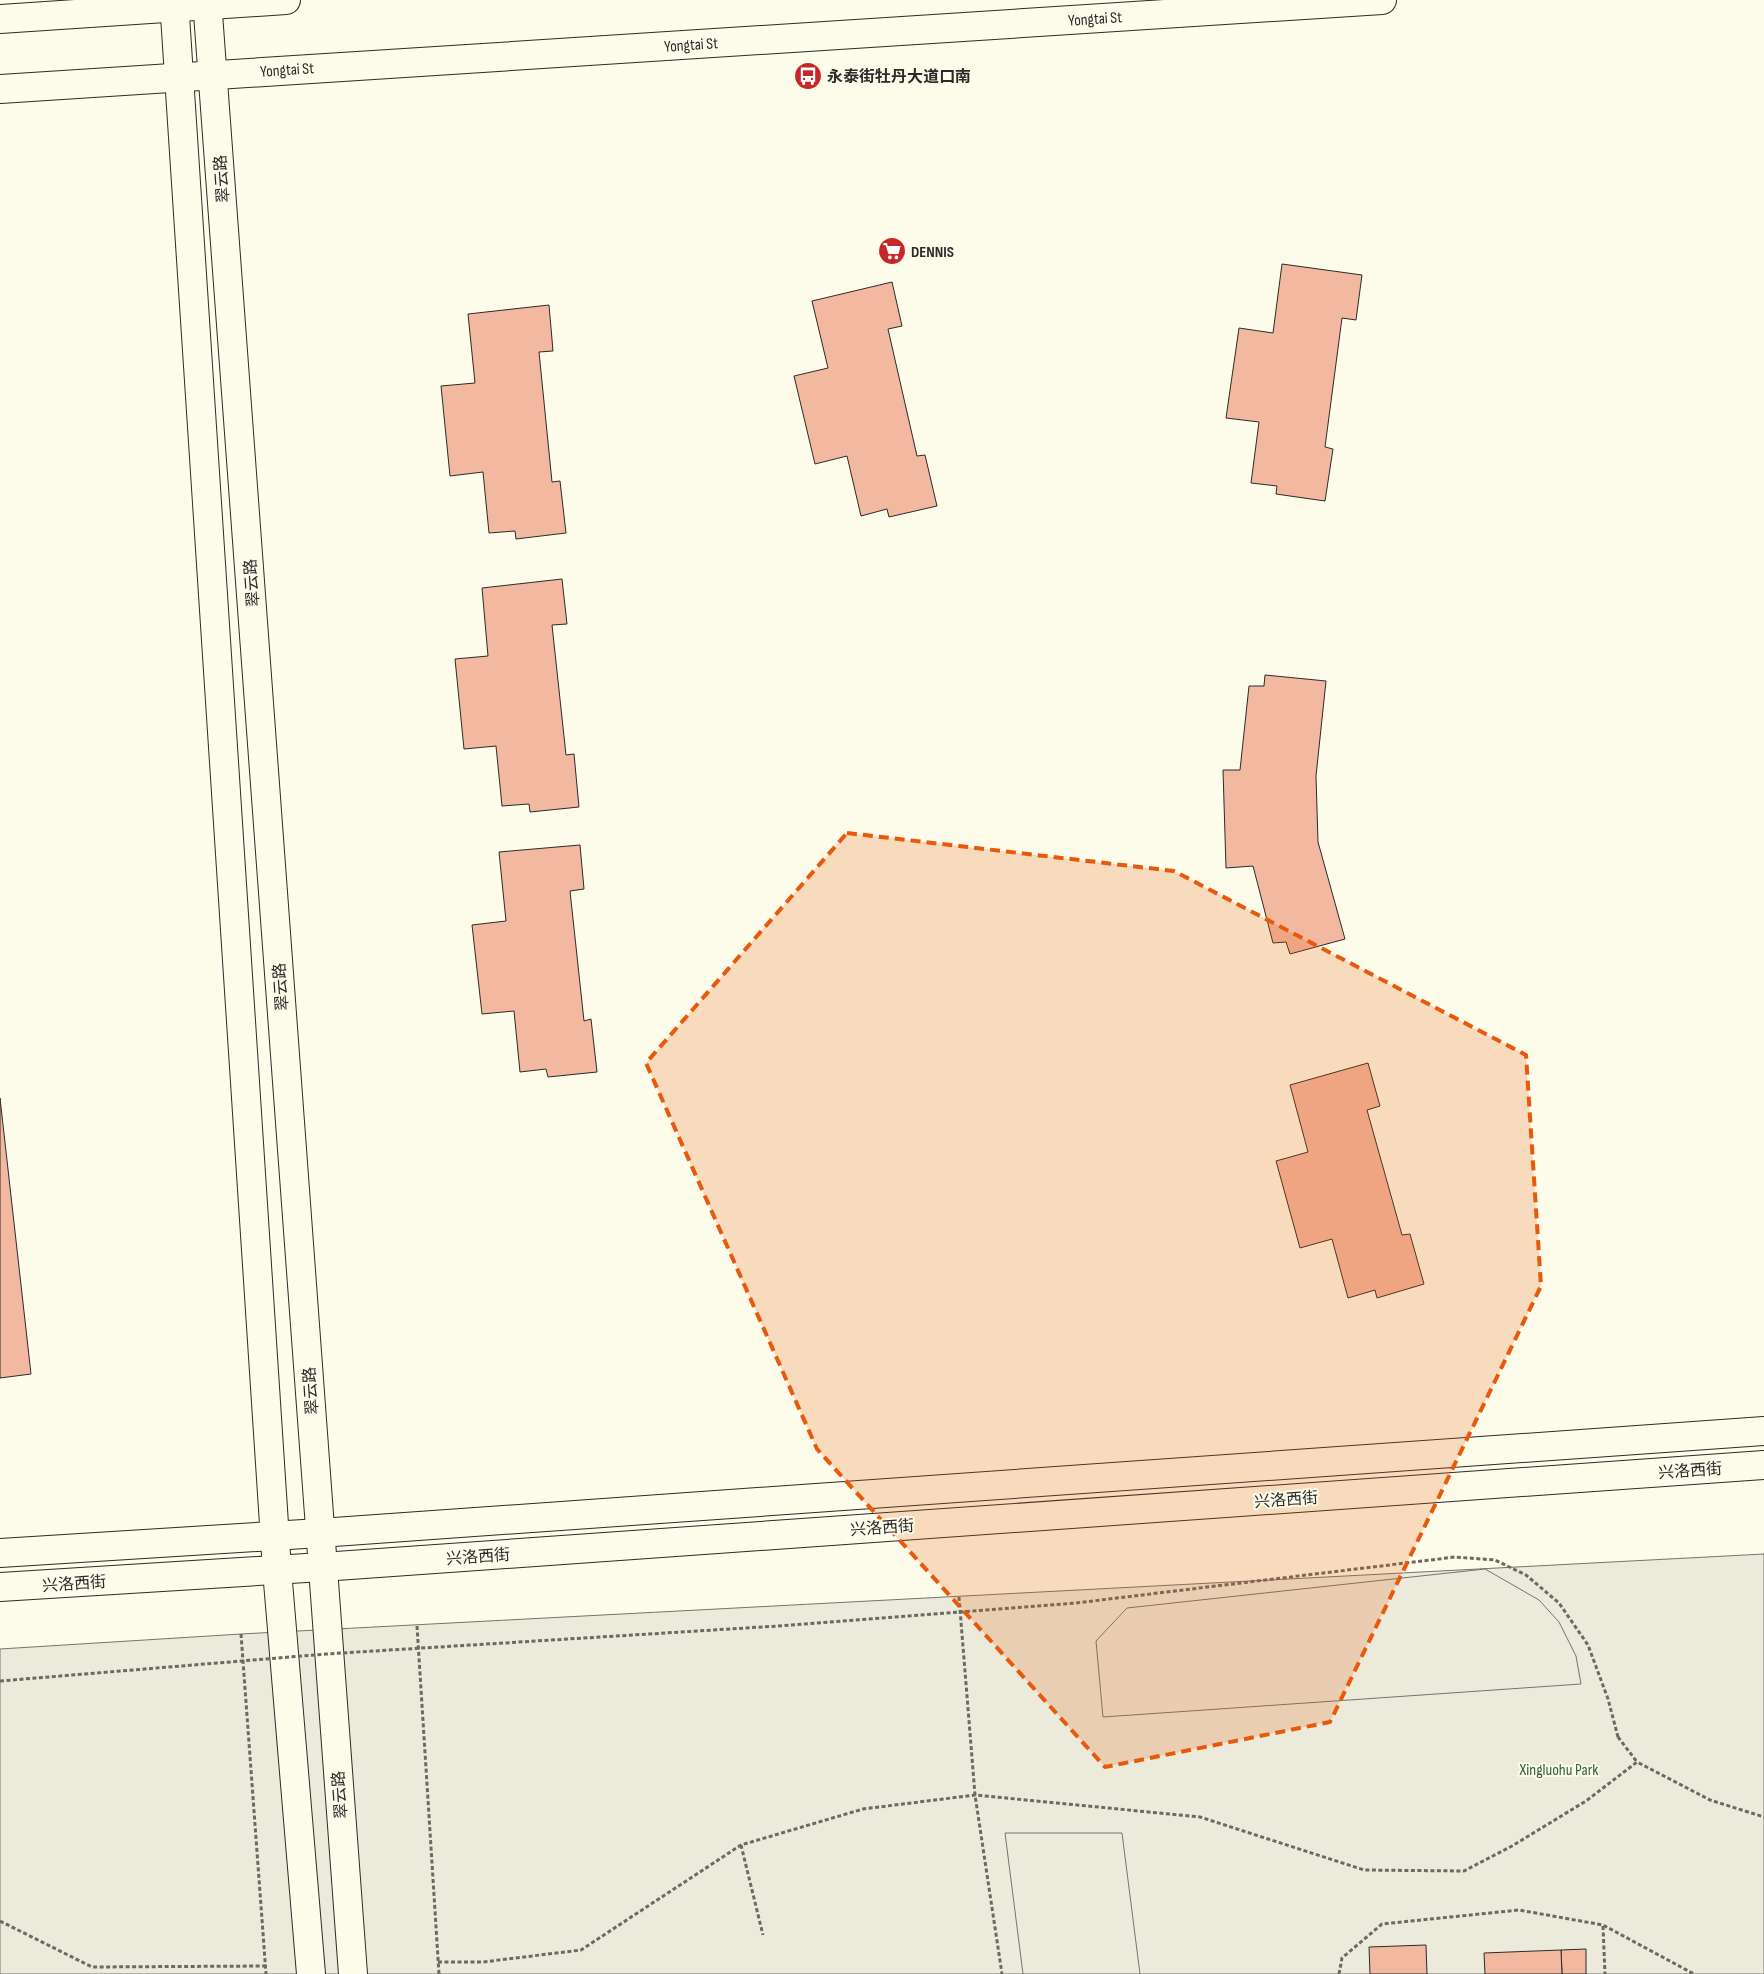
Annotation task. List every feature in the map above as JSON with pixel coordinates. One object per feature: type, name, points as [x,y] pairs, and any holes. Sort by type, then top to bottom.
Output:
[{"type":"street","points":[[0,19],[174,4],[286,0]]},
{"type":"street","name":"Yongtai St","points":[[0,89],[178,76],[1382,0]]},
{"type":"street","name":"翠云路","points":[[207,3],[353,1974]]},
{"type":"street","points":[[174,4],[277,1570],[311,1974]]},
{"type":"street","name":"兴洛西街","points":[[0,1553],[320,1533],[1764,1431]]},
{"type":"street","name":"兴洛西街","points":[[0,1587],[322,1567],[1764,1465]]},
{"type":"path","points":[[0,1681],[326,1654],[778,1626],[1076,1603],[1455,1557],[1495,1560],[1526,1575],[1559,1603],[1588,1645],[1608,1699],[1618,1737],[1637,1762],[1710,1800],[1764,1817]]},
{"type":"path","points":[[959,1597],[975,1795],[1002,1974]]},
{"type":"path","points":[[417,1626],[439,1974]]},
{"type":"path","points":[[241,1634],[266,1974]]},
{"type":"path","points":[[438,1962],[483,1962],[581,1950],[741,1844],[863,1809],[975,1795],[1200,1817],[1364,1870],[1464,1871],[1512,1846],[1586,1801],[1637,1762]]},
{"type":"path","points":[[741,1844],[763,1934]]},
{"type":"path","points":[[1339,1974],[1342,1958],[1382,1924],[1519,1910],[1604,1925],[1694,1974]]},
{"type":"path","points":[[0,1921],[92,1967],[266,1966]]},
{"type":"path","points":[[1604,1925],[1605,1974]]},
{"type":"highlighted area","points":[[847,833],[1174,871],[1526,1055],[1541,1286],[1330,1722],[1105,1767],[817,1449],[646,1063]]},
{"type":"green space","name":"Xingluohu Park","points":[[1764,1554],[1764,1974],[0,1974],[0,1649],[241,1634]]},
{"type":"shaded area","points":[[1485,1569],[1539,1600],[1559,1622],[1576,1656],[1581,1684],[1103,1717],[1096,1641],[1127,1608]]},
{"type":"shaded area","points":[[1005,1833],[1122,1833],[1140,1974],[1023,1974]]},
{"type":"building","points":[[1282,264],[1362,275],[1356,320],[1342,318],[1325,447],[1333,449],[1325,501],[1276,494],[1277,486],[1251,483],[1259,422],[1226,418],[1239,328],[1273,333]]},
{"type":"building","points":[[892,282],[902,326],[888,329],[917,456],[925,455],[937,506],[889,517],[887,509],[861,516],[847,456],[815,464],[794,376],[828,368],[812,301]]},
{"type":"building","points":[[549,305],[553,351],[539,352],[552,482],[560,481],[566,533],[516,539],[515,531],[489,533],[483,472],[450,476],[441,386],[475,383],[468,314]]},
{"type":"building","points":[[562,579],[567,624],[552,625],[566,755],[574,754],[579,807],[530,812],[529,804],[502,806],[496,746],[464,749],[455,659],[488,656],[482,588]]},
{"type":"building","points":[[1265,675],[1326,681],[1316,776],[1318,842],[1345,939],[1290,954],[1286,942],[1273,943],[1253,866],[1226,868],[1223,770],[1240,770],[1249,686],[1264,686]]},
{"type":"building","points":[[580,845],[584,889],[570,891],[584,1021],[591,1019],[597,1072],[548,1077],[546,1069],[520,1072],[514,1011],[482,1014],[472,925],[506,921],[499,852]]},
{"type":"building","points":[[1368,1063],[1380,1106],[1367,1110],[1402,1235],[1410,1234],[1424,1284],[1377,1298],[1375,1290],[1348,1298],[1332,1239],[1300,1248],[1276,1161],[1308,1152],[1290,1085]]},
{"type":"building","points":[[0,1098],[31,1374],[0,1378]]},
{"type":"building","points":[[1426,1945],[1427,1974],[1370,1974],[1369,1947]]},
{"type":"building","points":[[1586,1949],[1586,1974],[1562,1974],[1561,1950]]},
{"type":"building","points":[[1561,1950],[1562,1974],[1485,1974],[1484,1953]]},
{"type":"place","name":"永泰街牡丹大道口南","points":[[808,76]]},
{"type":"place","name":"DENNIS","points":[[892,251]]}]
